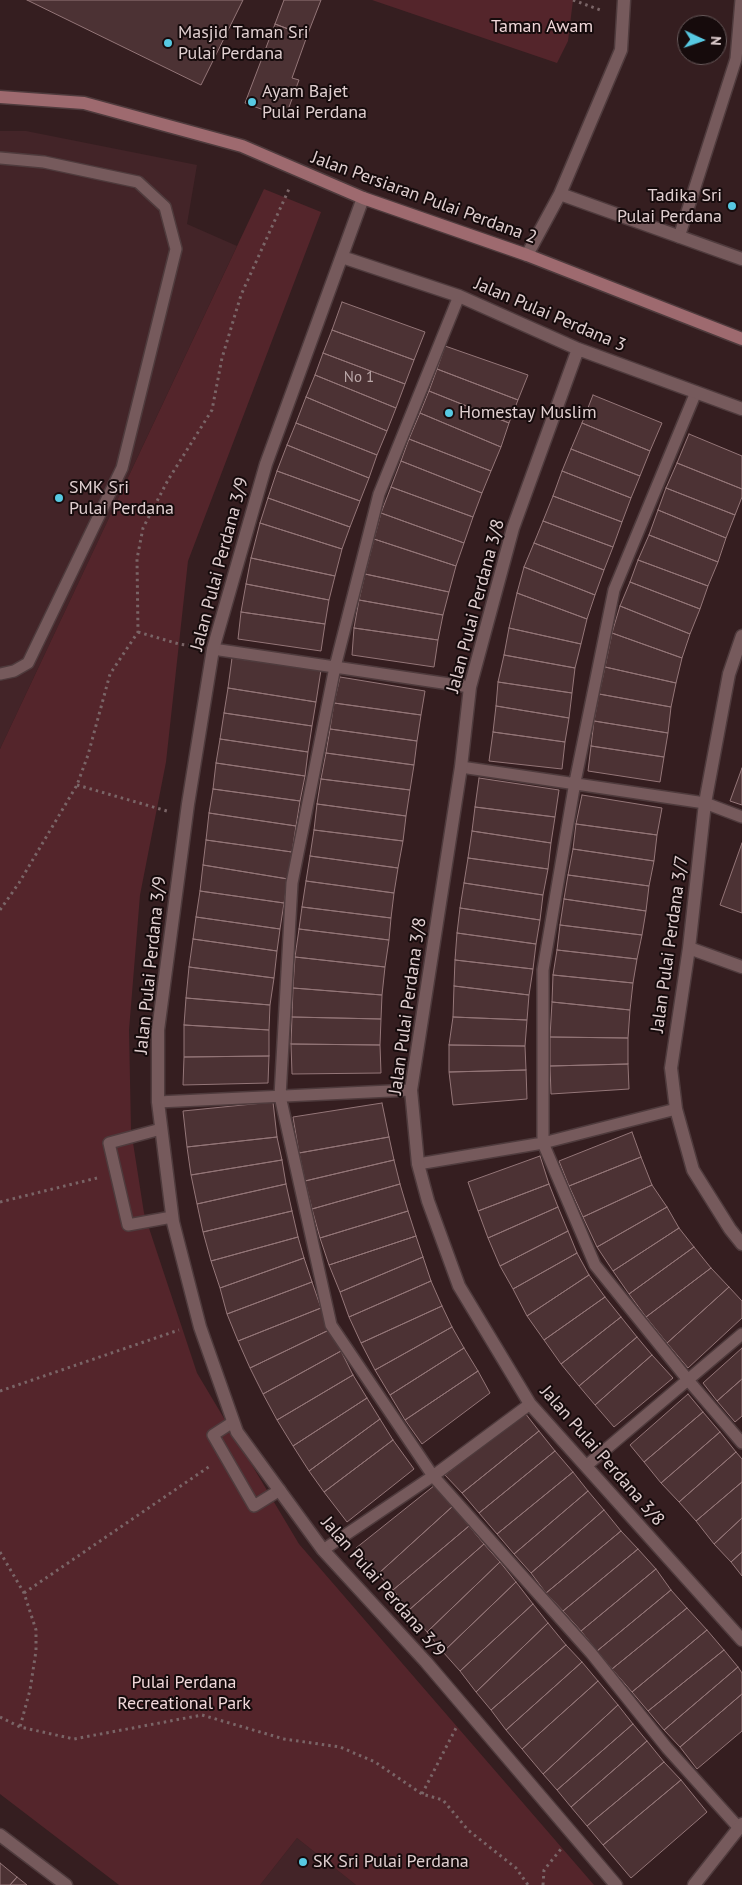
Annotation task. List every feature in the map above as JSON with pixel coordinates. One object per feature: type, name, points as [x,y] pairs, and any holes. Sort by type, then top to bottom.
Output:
[{"type":"street","points":[[528,255],[560,194],[621,50],[624,0]]},
{"type":"street","name":"Jalan Persiaran Pulai Perdana 2","points":[[0,96],[84,103],[242,146],[363,198],[528,255],[742,339]]},
{"type":"street","points":[[560,194],[742,259]]},
{"type":"street","name":"Jalan Pulai Perdana 3/9","points":[[363,198],[266,464],[213,649],[186,815],[158,1030],[158,1102],[172,1217],[200,1328],[237,1432],[323,1550],[426,1662],[616,1885]]},
{"type":"street","name":"Jalan Pulai Perdana 3","points":[[342,257],[459,296],[578,349],[742,409]]},
{"type":"street","name":"Jalan Pulai Perdana 3/8","points":[[578,349],[513,528],[470,687],[461,766],[411,1090],[418,1164],[428,1201],[459,1286],[530,1404],[742,1640]]},
{"type":"street","name":"Jalan Pulai Perdana 3/7","points":[[742,636],[729,674],[705,803],[689,948],[671,1068],[676,1109],[693,1170],[730,1229],[742,1244]]},
{"type":"street","points":[[729,674],[742,679]]},
{"type":"street","points":[[689,948],[742,968]]},
{"type":"street","points":[[694,1885],[741,1826]]},
{"type":"street","points":[[0,1835],[66,1885]]},
{"type":"lane","points":[[679,237],[736,59],[741,0]]},
{"type":"lane","points":[[0,158],[44,162],[138,182],[165,207],[176,249],[122,468],[28,663],[14,671],[0,674]]},
{"type":"lane","points":[[459,296],[379,494],[335,667],[292,883],[280,1096],[331,1326],[433,1476],[591,1653],[668,1748],[741,1826]]},
{"type":"lane","points":[[696,392],[614,590],[575,782],[543,970],[542,1142],[595,1265],[688,1380],[742,1443]]},
{"type":"lane","points":[[213,649],[470,687]]},
{"type":"lane","points":[[461,766],[705,803],[742,817]]},
{"type":"lane","points":[[158,1102],[411,1090]]},
{"type":"lane","points":[[418,1164],[542,1142],[676,1109]]},
{"type":"lane","points":[[161,1129],[109,1143],[128,1225],[172,1217]]},
{"type":"lane","points":[[586,1466],[742,1334]]},
{"type":"lane","points":[[323,1550],[433,1476],[530,1404]]},
{"type":"lane","points":[[233,1422],[213,1435],[254,1506],[280,1490]]},
{"type":"path","points":[[573,0],[623,18]]},
{"type":"path","points":[[0,910],[20,883],[77,785],[88,755],[110,674],[138,632],[136,559],[143,528],[168,480],[212,410],[222,358],[241,295],[286,198],[296,169]]},
{"type":"path","points":[[138,632],[179,644],[213,649]]},
{"type":"path","points":[[77,785],[157,809],[186,815]]},
{"type":"path","points":[[0,1202],[116,1174]]},
{"type":"path","points":[[0,1391],[182,1329]]},
{"type":"path","points":[[24,1593],[225,1456]]},
{"type":"path","points":[[0,1552],[24,1593],[36,1630],[30,1690],[20,1727]]},
{"type":"path","points":[[422,1794],[456,1726],[469,1712]]},
{"type":"path","points":[[0,1717],[20,1727],[74,1739],[202,1715],[284,1739],[340,1747],[375,1762],[422,1794],[443,1800],[468,1830],[516,1868],[528,1885]]},
{"type":"path","points":[[543,1885],[544,1870],[562,1848],[575,1836]]},
{"type":"shaded area","name":"SMK Sri Pulai Perdana","points":[[0,131],[26,131],[197,165],[187,224],[237,246],[0,749]]},
{"type":"shaded area","name":"SK Sri Pulai Perdana","points":[[297,1838],[356,1885],[260,1885]]},
{"type":"green space","name":"Taman Awam","points":[[372,0],[573,0],[568,41],[557,63]]},
{"type":"green space","name":"Pulai Perdana Recreational Park","points":[[264,189],[321,212],[188,561],[166,762],[140,895],[129,1030],[131,1130],[144,1213],[197,1373],[299,1544],[594,1885],[356,1885],[297,1838],[260,1885],[119,1885],[0,1794],[0,749]]},
{"type":"building","name":"Masjid Taman Sri Pulai Perdana","points":[[27,0],[243,0],[201,85]]},
{"type":"building","points":[[284,0],[321,0],[307,36],[275,24]]},
{"type":"building","points":[[275,24],[307,36],[292,78],[299,80],[285,118],[245,103]]},
{"type":"building","points":[[342,302],[425,332],[414,360],[332,330]]},
{"type":"building","points":[[332,330],[414,360],[405,384],[323,353]]},
{"type":"building","points":[[445,346],[528,375],[518,400],[437,369]]},
{"type":"building","points":[[323,353],[405,384],[396,408],[315,375]]},
{"type":"building","points":[[437,369],[518,400],[509,423],[429,391]]},
{"type":"building","points":[[315,375],[396,408],[387,431],[306,397]]},
{"type":"building","points":[[429,391],[509,423],[501,447],[420,413]]},
{"type":"building","points":[[593,395],[662,423],[650,451],[582,423]]},
{"type":"building","points":[[306,397],[387,431],[377,455],[296,423]]},
{"type":"building","points":[[420,413],[501,447],[491,471],[409,439]]},
{"type":"building","points":[[296,423],[377,455],[369,478],[287,445]]},
{"type":"building","points":[[582,423],[650,451],[640,476],[571,449]]},
{"type":"building","points":[[689,434],[742,456],[742,489],[677,463]]},
{"type":"building","points":[[409,439],[491,471],[482,493],[401,461]]},
{"type":"building","points":[[287,445],[369,478],[360,501],[277,471]]},
{"type":"building","points":[[571,449],[640,476],[631,498],[562,471]]},
{"type":"building","points":[[401,461],[482,493],[473,517],[391,487]]},
{"type":"building","points":[[677,463],[742,489],[742,497],[735,515],[666,488]]},
{"type":"building","points":[[277,471],[360,501],[350,527],[268,498]]},
{"type":"building","points":[[562,471],[631,498],[622,522],[553,496]]},
{"type":"building","points":[[391,487],[473,517],[464,543],[381,513]]},
{"type":"building","points":[[666,488],[735,515],[726,538],[658,510]]},
{"type":"building","points":[[553,496],[622,522],[613,547],[543,521]]},
{"type":"building","points":[[268,498],[350,527],[342,549],[260,523]]},
{"type":"building","points":[[658,510],[726,538],[718,562],[649,535]]},
{"type":"building","points":[[381,513],[464,543],[456,566],[374,539]]},
{"type":"building","points":[[543,521],[613,547],[604,570],[534,543]]},
{"type":"building","points":[[260,523],[342,549],[335,576],[251,558]]},
{"type":"building","points":[[649,535],[718,562],[708,586],[638,560]]},
{"type":"building","points":[[374,539],[456,566],[449,592],[365,574]]},
{"type":"building","points":[[534,543],[604,570],[595,595],[524,567]]},
{"type":"building","points":[[251,558],[335,576],[329,600],[246,584]]},
{"type":"building","points":[[638,560],[708,586],[700,609],[630,582]]},
{"type":"building","points":[[524,567],[595,595],[587,619],[517,593]]},
{"type":"building","points":[[365,574],[449,592],[443,615],[359,600]]},
{"type":"building","points":[[630,582],[700,609],[690,634],[620,606]]},
{"type":"building","points":[[246,584],[329,600],[325,624],[241,612]]},
{"type":"building","points":[[517,593],[587,619],[581,644],[509,628]]},
{"type":"building","points":[[359,600],[443,615],[438,640],[354,628]]},
{"type":"building","points":[[620,606],[690,634],[682,658],[612,633]]},
{"type":"building","points":[[241,612],[325,624],[321,651],[238,639]]},
{"type":"building","points":[[354,628],[438,640],[434,667],[352,655]]},
{"type":"building","points":[[509,628],[581,644],[575,668],[504,655]]},
{"type":"building","points":[[612,633],[682,658],[676,683],[605,667]]},
{"type":"building","points":[[504,655],[575,668],[572,693],[498,682]]},
{"type":"building","points":[[232,658],[321,670],[316,702],[228,688]]},
{"type":"building","points":[[605,667],[676,683],[671,707],[599,694]]},
{"type":"building","points":[[340,677],[425,691],[421,715],[334,703]]},
{"type":"building","points":[[498,682],[572,693],[569,718],[496,706]]},
{"type":"building","points":[[228,688],[316,702],[312,726],[224,713]]},
{"type":"building","points":[[599,694],[671,707],[668,733],[594,721]]},
{"type":"building","points":[[334,703],[421,715],[417,741],[330,729]]},
{"type":"building","points":[[496,706],[569,718],[565,742],[493,732]]},
{"type":"building","points":[[224,713],[312,726],[308,752],[220,739]]},
{"type":"building","points":[[594,721],[668,733],[664,757],[591,746]]},
{"type":"building","points":[[330,729],[417,741],[414,765],[326,753]]},
{"type":"building","points":[[493,732],[565,742],[562,769],[489,761]]},
{"type":"building","points":[[220,739],[308,752],[305,776],[216,763]]},
{"type":"building","points":[[591,746],[664,757],[660,782],[588,771]]},
{"type":"building","points":[[326,753],[414,765],[410,790],[321,779]]},
{"type":"building","points":[[216,763],[305,776],[300,801],[213,789]]},
{"type":"building","points":[[742,768],[742,805],[730,801]]},
{"type":"building","points":[[479,778],[559,790],[555,817],[475,807]]},
{"type":"building","points":[[321,779],[410,790],[406,816],[317,804]]},
{"type":"building","points":[[213,789],[300,801],[296,826],[209,813]]},
{"type":"building","points":[[582,795],[662,808],[657,835],[576,824]]},
{"type":"building","points":[[317,804],[406,816],[403,841],[314,830]]},
{"type":"building","points":[[475,807],[555,817],[551,843],[472,831]]},
{"type":"building","points":[[209,813],[296,826],[292,852],[206,840]]},
{"type":"building","points":[[576,824],[657,835],[654,861],[573,849]]},
{"type":"building","points":[[314,830],[403,841],[398,868],[310,856]]},
{"type":"building","points":[[472,831],[551,843],[548,869],[468,858]]},
{"type":"building","points":[[206,840],[292,852],[288,879],[203,865]]},
{"type":"building","points":[[742,843],[742,913],[720,905]]},
{"type":"building","points":[[573,849],[654,861],[649,886],[568,875]]},
{"type":"building","points":[[310,856],[398,868],[394,893],[306,881]]},
{"type":"building","points":[[468,858],[548,869],[543,895],[464,883]]},
{"type":"building","points":[[203,865],[288,879],[284,903],[200,891]]},
{"type":"building","points":[[568,875],[649,886],[646,911],[564,899]]},
{"type":"building","points":[[306,881],[394,893],[391,918],[302,907]]},
{"type":"building","points":[[464,883],[543,895],[540,920],[460,908]]},
{"type":"building","points":[[200,891],[284,903],[280,929],[196,917]]},
{"type":"building","points":[[564,899],[646,911],[642,935],[560,925]]},
{"type":"building","points":[[302,907],[391,918],[389,940],[299,929]]},
{"type":"building","points":[[460,908],[540,920],[536,944],[457,933]]},
{"type":"building","points":[[196,917],[280,929],[277,951],[193,939]]},
{"type":"building","points":[[560,925],[642,935],[637,959],[557,950]]},
{"type":"building","points":[[299,929],[389,940],[385,967],[295,957]]},
{"type":"building","points":[[457,933],[536,944],[533,969],[455,960]]},
{"type":"building","points":[[193,939],[277,951],[274,978],[189,967]]},
{"type":"building","points":[[557,950],[637,959],[633,983],[553,975]]},
{"type":"building","points":[[295,957],[385,967],[382,995],[293,988]]},
{"type":"building","points":[[455,960],[533,969],[529,995],[454,986]]},
{"type":"building","points":[[189,967],[274,978],[270,1005],[186,998]]},
{"type":"building","points":[[553,975],[633,983],[630,1010],[552,1002]]},
{"type":"building","points":[[454,986],[529,995],[527,1020],[453,1017]]},
{"type":"building","points":[[293,988],[382,995],[381,1019],[292,1017]]},
{"type":"building","points":[[186,998],[270,1005],[269,1030],[184,1025]]},
{"type":"building","points":[[552,1002],[630,1010],[628,1038],[550,1037]]},
{"type":"building","points":[[292,1017],[381,1019],[380,1045],[291,1044]]},
{"type":"building","points":[[453,1017],[527,1020],[525,1046],[449,1045]]},
{"type":"building","points":[[184,1025],[269,1030],[269,1056],[184,1057]]},
{"type":"building","points":[[550,1037],[628,1038],[628,1064],[550,1066]]},
{"type":"building","points":[[291,1044],[380,1045],[381,1073],[292,1074]]},
{"type":"building","points":[[449,1045],[525,1046],[526,1070],[449,1072]]},
{"type":"building","points":[[269,1056],[268,1083],[183,1085],[184,1057]]},
{"type":"building","points":[[628,1064],[629,1089],[551,1094],[550,1066]]},
{"type":"building","points":[[526,1070],[527,1099],[453,1105],[449,1072]]},
{"type":"building","points":[[273,1102],[277,1137],[187,1147],[183,1111]]},
{"type":"building","points":[[382,1103],[389,1137],[299,1153],[293,1117]]},
{"type":"building","points":[[632,1132],[641,1157],[569,1186],[559,1161]]},
{"type":"building","points":[[277,1137],[282,1160],[191,1175],[187,1147]]},
{"type":"building","points":[[389,1137],[394,1160],[305,1181],[299,1153]]},
{"type":"building","points":[[540,1156],[549,1184],[478,1211],[468,1182]]},
{"type":"building","points":[[641,1157],[652,1185],[583,1217],[569,1186]]},
{"type":"building","points":[[282,1160],[286,1184],[197,1204],[191,1175]]},
{"type":"building","points":[[394,1160],[400,1184],[312,1209],[305,1181]]},
{"type":"building","points":[[286,1184],[292,1211],[203,1232],[197,1204]]},
{"type":"building","points":[[400,1184],[408,1211],[320,1238],[312,1209]]},
{"type":"building","points":[[549,1184],[558,1207],[488,1238],[478,1211]]},
{"type":"building","points":[[652,1185],[667,1207],[597,1247],[583,1217]]},
{"type":"building","points":[[558,1207],[568,1231],[500,1266],[488,1238]]},
{"type":"building","points":[[667,1207],[679,1228],[613,1271],[597,1247]]},
{"type":"building","points":[[292,1211],[298,1237],[211,1261],[203,1232]]},
{"type":"building","points":[[408,1211],[416,1236],[329,1265],[320,1238]]},
{"type":"building","points":[[679,1228],[694,1247],[629,1294],[613,1271]]},
{"type":"building","points":[[568,1231],[577,1253],[513,1289],[500,1266]]},
{"type":"building","points":[[416,1236],[423,1257],[340,1292],[329,1265]]},
{"type":"building","points":[[298,1237],[304,1258],[220,1288],[211,1261]]},
{"type":"building","points":[[694,1247],[711,1268],[646,1317],[629,1294]]},
{"type":"building","points":[[577,1253],[589,1275],[527,1316],[513,1289]]},
{"type":"building","points":[[423,1257],[431,1281],[349,1317],[340,1292]]},
{"type":"building","points":[[304,1258],[312,1282],[227,1314],[220,1288]]},
{"type":"building","points":[[711,1268],[729,1287],[667,1343],[646,1317]]},
{"type":"building","points":[[589,1275],[605,1297],[544,1340],[527,1316]]},
{"type":"building","points":[[431,1281],[442,1306],[361,1343],[349,1317]]},
{"type":"building","points":[[312,1282],[321,1308],[238,1341],[227,1314]]},
{"type":"building","points":[[729,1287],[742,1301],[742,1318],[688,1368],[667,1343]]},
{"type":"building","points":[[605,1297],[621,1317],[561,1364],[544,1340]]},
{"type":"building","points":[[442,1306],[452,1327],[375,1370],[361,1343]]},
{"type":"building","points":[[321,1308],[329,1330],[250,1368],[238,1341]]},
{"type":"building","points":[[621,1317],[637,1337],[579,1386],[561,1364]]},
{"type":"building","points":[[452,1327],[464,1348],[390,1395],[375,1370]]},
{"type":"building","points":[[329,1330],[341,1351],[263,1394],[250,1368]]},
{"type":"building","points":[[637,1337],[652,1355],[595,1405],[579,1386]]},
{"type":"building","points":[[464,1348],[478,1371],[405,1420],[390,1395]]},
{"type":"building","points":[[742,1348],[742,1379],[717,1401],[703,1383]]},
{"type":"building","points":[[341,1351],[353,1375],[277,1420],[263,1394]]},
{"type":"building","points":[[652,1355],[673,1378],[614,1427],[595,1405]]},
{"type":"building","points":[[478,1371],[490,1393],[422,1444],[405,1420]]},
{"type":"building","points":[[353,1375],[367,1398],[293,1446],[277,1420]]},
{"type":"building","points":[[742,1379],[742,1416],[735,1422],[717,1401]]},
{"type":"building","points":[[688,1394],[703,1412],[644,1462],[630,1445]]},
{"type":"building","points":[[367,1398],[380,1419],[309,1471],[293,1446]]},
{"type":"building","points":[[703,1412],[720,1432],[661,1483],[644,1462]]},
{"type":"building","points":[[525,1413],[539,1431],[462,1493],[445,1475]]},
{"type":"building","points":[[380,1419],[393,1440],[324,1492],[309,1471]]},
{"type":"building","points":[[539,1431],[555,1451],[479,1513],[462,1493]]},
{"type":"building","points":[[720,1432],[736,1452],[679,1502],[661,1483]]},
{"type":"building","points":[[393,1440],[414,1469],[347,1522],[324,1492]]},
{"type":"building","points":[[555,1451],[573,1472],[497,1534],[479,1513]]},
{"type":"building","points":[[736,1452],[742,1459],[742,1482],[696,1521],[679,1502]]},
{"type":"building","points":[[573,1472],[588,1491],[514,1554],[497,1534]]},
{"type":"building","points":[[742,1482],[742,1518],[714,1544],[696,1521]]},
{"type":"building","points":[[435,1485],[453,1506],[378,1574],[356,1548]]},
{"type":"building","points":[[588,1491],[604,1510],[531,1573],[514,1554]]},
{"type":"building","points":[[453,1506],[469,1526],[393,1590],[378,1574]]},
{"type":"building","points":[[604,1510],[621,1531],[546,1593],[531,1573]]},
{"type":"building","points":[[742,1518],[742,1552],[731,1562],[714,1544]]},
{"type":"building","points":[[469,1526],[484,1544],[409,1610],[393,1590]]},
{"type":"building","points":[[621,1531],[638,1549],[563,1611],[546,1593]]},
{"type":"building","points":[[484,1544],[500,1562],[427,1632],[409,1610]]},
{"type":"building","points":[[638,1549],[656,1569],[581,1631],[563,1611]]},
{"type":"building","points":[[742,1552],[742,1576],[731,1562]]},
{"type":"building","points":[[500,1562],[516,1582],[443,1652],[427,1632]]},
{"type":"building","points":[[656,1569],[671,1590],[597,1651],[581,1631]]},
{"type":"building","points":[[516,1582],[533,1604],[460,1671],[443,1652]]},
{"type":"building","points":[[671,1590],[687,1608],[612,1669],[597,1651]]},
{"type":"building","points":[[533,1604],[548,1623],[476,1692],[460,1671]]},
{"type":"building","points":[[687,1608],[707,1630],[632,1692],[612,1669]]},
{"type":"building","points":[[548,1623],[566,1645],[491,1710],[476,1692]]},
{"type":"building","points":[[707,1630],[724,1650],[648,1711],[632,1692]]},
{"type":"building","points":[[566,1645],[582,1662],[506,1730],[491,1710]]},
{"type":"building","points":[[724,1650],[738,1667],[664,1730],[648,1711]]},
{"type":"building","points":[[582,1662],[598,1681],[522,1749],[506,1730]]},
{"type":"building","points":[[738,1667],[742,1673],[742,1694],[680,1747],[664,1730]]},
{"type":"building","points":[[598,1681],[618,1705],[543,1774],[522,1749]]},
{"type":"building","points":[[742,1694],[742,1731],[697,1769],[680,1747]]},
{"type":"building","points":[[618,1705],[633,1724],[557,1790],[543,1774]]},
{"type":"building","points":[[633,1724],[647,1741],[571,1807],[557,1790]]},
{"type":"building","points":[[647,1741],[664,1762],[587,1826],[571,1807]]},
{"type":"building","points":[[664,1762],[681,1780],[603,1845],[587,1826]]},
{"type":"building","points":[[681,1780],[707,1812],[631,1878],[603,1845]]},
{"type":"building","points":[[0,1863],[17,1877],[10,1885],[0,1885]]},
{"type":"building","points":[[17,1877],[27,1885],[10,1885]]},
{"type":"place","name":"Masjid Taman Sri Pulai Perdana","points":[[168,43]]},
{"type":"place","name":"Ayam Bajet Pulai Perdana","points":[[252,102]]},
{"type":"place","name":"Tadika Sri Pulai Perdana","points":[[732,206]]},
{"type":"place","name":"Homestay Muslim","points":[[449,413]]},
{"type":"place","name":"SMK Sri Pulai Perdana","points":[[59,498]]},
{"type":"place","name":"SK Sri Pulai Perdana","points":[[303,1862]]}]
